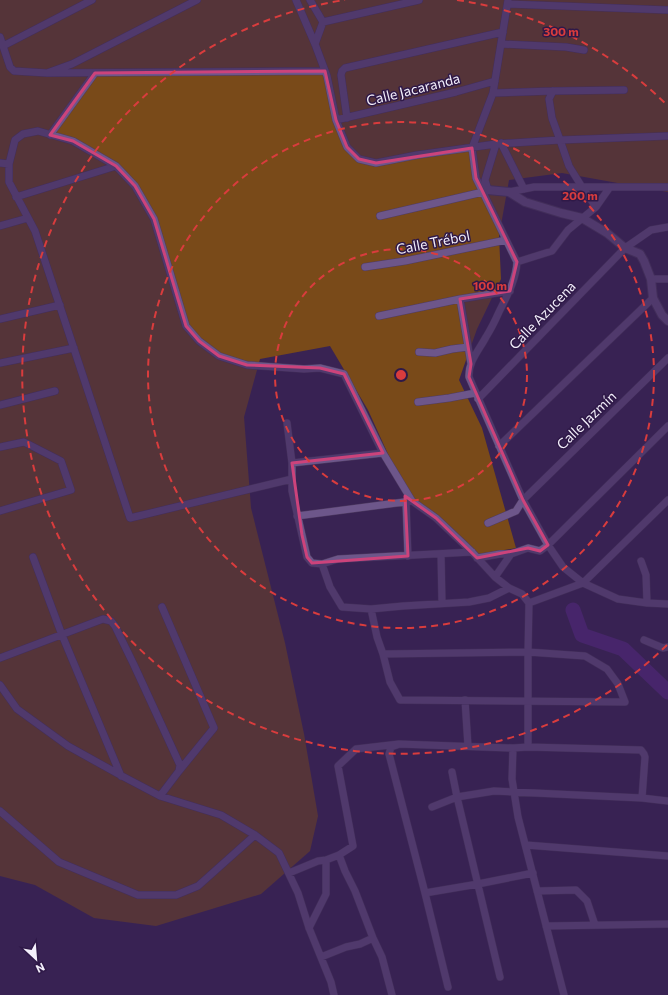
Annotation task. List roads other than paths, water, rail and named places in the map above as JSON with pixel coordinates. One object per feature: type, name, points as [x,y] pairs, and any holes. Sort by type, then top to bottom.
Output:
[{"type":"street","points":[[3,46],[92,0]]},
{"type":"street","points":[[47,73],[72,64],[198,0]]},
{"type":"street","points":[[296,0],[327,76],[336,120],[347,147],[359,159],[376,163],[417,155],[499,144],[668,136]]},
{"type":"street","points":[[310,0],[323,22]]},
{"type":"street","points":[[323,22],[419,0]]},
{"type":"street","points":[[668,10],[508,2],[492,93],[472,148],[476,178],[485,191],[517,262],[510,291],[469,370],[469,377],[523,500],[548,545],[563,567],[583,583],[618,599],[668,604]]},
{"type":"street","points":[[315,44],[323,22]]},
{"type":"street","points":[[347,118],[341,75],[345,68],[503,32]]},
{"type":"street","points":[[0,37],[10,67],[14,71],[47,73],[325,71]]},
{"type":"street","points":[[501,44],[560,47],[584,50]]},
{"type":"street","points":[[50,135],[95,73]]},
{"type":"street","name":"Calle Jacaranda","points":[[336,120],[456,92],[495,80]]},
{"type":"street","points":[[492,93],[624,90]]},
{"type":"street","points":[[553,91],[549,99],[552,118],[560,140],[570,166],[596,207]]},
{"type":"street","points":[[292,479],[130,518],[35,231],[9,182],[9,164],[15,140],[23,134],[38,131],[73,141],[116,166],[135,186],[154,219],[186,326],[199,341],[218,356],[247,365],[320,368],[344,374],[409,502],[408,556]]},
{"type":"street","points":[[499,144],[524,189]]},
{"type":"street","points":[[485,191],[485,180],[499,144]]},
{"type":"street","points":[[0,162],[9,164]]},
{"type":"street","points":[[16,197],[116,166]]},
{"type":"street","points":[[380,216],[485,191],[509,192],[534,187],[668,187]]},
{"type":"street","points":[[517,262],[552,251],[568,230],[596,207],[610,187]]},
{"type":"street","points":[[509,192],[525,202],[582,218],[607,233],[625,248],[640,254],[651,279],[652,298],[662,315],[668,321]]},
{"type":"street","points":[[0,226],[28,218]]},
{"type":"street","name":"Calle Azucena","points":[[477,396],[625,248],[652,230],[668,227]]},
{"type":"street","name":"Calle Trébol","points":[[365,267],[405,261],[506,240]]},
{"type":"street","points":[[651,279],[668,279]]},
{"type":"street","points":[[379,316],[460,299],[510,291]]},
{"type":"street","points":[[499,446],[652,298]]},
{"type":"street","points":[[460,299],[471,364]]},
{"type":"street","points":[[0,319],[60,305]]},
{"type":"street","points":[[419,352],[435,353],[468,347]]},
{"type":"street","points":[[0,362],[74,348]]},
{"type":"street","name":"Calle Jazmín","points":[[488,523],[516,511],[523,500],[668,358]]},
{"type":"street","points":[[0,405],[55,391]]},
{"type":"street","points":[[418,402],[477,396]]},
{"type":"street","points":[[287,423],[292,463],[292,491],[307,557],[312,563],[322,564],[338,559],[472,552]]},
{"type":"street","points":[[477,558],[500,554],[511,554],[528,548],[540,551],[548,545],[668,426]]},
{"type":"street","points":[[0,447],[24,442],[61,461],[72,490],[0,511]]},
{"type":"street","points":[[292,463],[383,453]]},
{"type":"street","points":[[528,603],[583,583],[668,500]]},
{"type":"street","points":[[297,516],[409,502],[436,518],[472,552],[495,577],[509,588],[522,594],[528,603],[528,747]]},
{"type":"street","points":[[440,554],[442,603]]},
{"type":"street","points":[[495,577],[511,554]]},
{"type":"street","points":[[33,557],[62,635],[122,776]]},
{"type":"street","points":[[641,561],[646,575],[647,603]]},
{"type":"street","points":[[322,564],[330,587],[342,607],[371,609],[469,602],[489,598],[509,588]]},
{"type":"street","points":[[160,796],[214,728],[162,607]]},
{"type":"street","points":[[371,609],[377,637],[390,682],[400,700],[625,702],[618,684],[607,669],[585,656],[528,652],[383,654]]},
{"type":"street","points":[[0,658],[103,619],[111,621],[115,626],[134,665],[180,765],[179,771]]},
{"type":"street","points":[[644,640],[663,648],[668,647]]},
{"type":"street","points":[[0,685],[18,709],[68,746],[160,796],[221,816],[255,835],[280,852],[298,893],[309,928],[331,982],[334,995]]},
{"type":"street","points":[[465,700],[468,746]]},
{"type":"street","points":[[399,744],[391,747],[388,754],[425,893],[448,988]]},
{"type":"street","points":[[289,873],[318,861],[326,860],[338,855],[353,846],[338,766],[356,749],[399,744],[641,750],[645,758],[642,798]]},
{"type":"street","points":[[513,748],[512,780],[518,817],[564,995]]},
{"type":"street","points":[[452,772],[500,977]]},
{"type":"street","points":[[432,807],[457,797],[494,791],[642,798],[668,801]]},
{"type":"street","points":[[0,811],[58,862],[138,895],[176,895],[198,886],[255,835]]},
{"type":"street","points":[[526,845],[668,856]]},
{"type":"street","points":[[338,855],[345,872],[356,891],[372,938],[382,957],[392,995]]},
{"type":"street","points":[[309,928],[326,894],[326,860]]},
{"type":"street","points":[[425,893],[533,873]]},
{"type":"street","points":[[537,891],[576,890],[587,901],[595,925]]},
{"type":"street","points":[[546,926],[668,924]]},
{"type":"street","points":[[321,957],[346,947],[360,944],[372,938]]},
{"type":"waterway","points":[[573,610],[582,635],[623,649],[668,692]]}]
